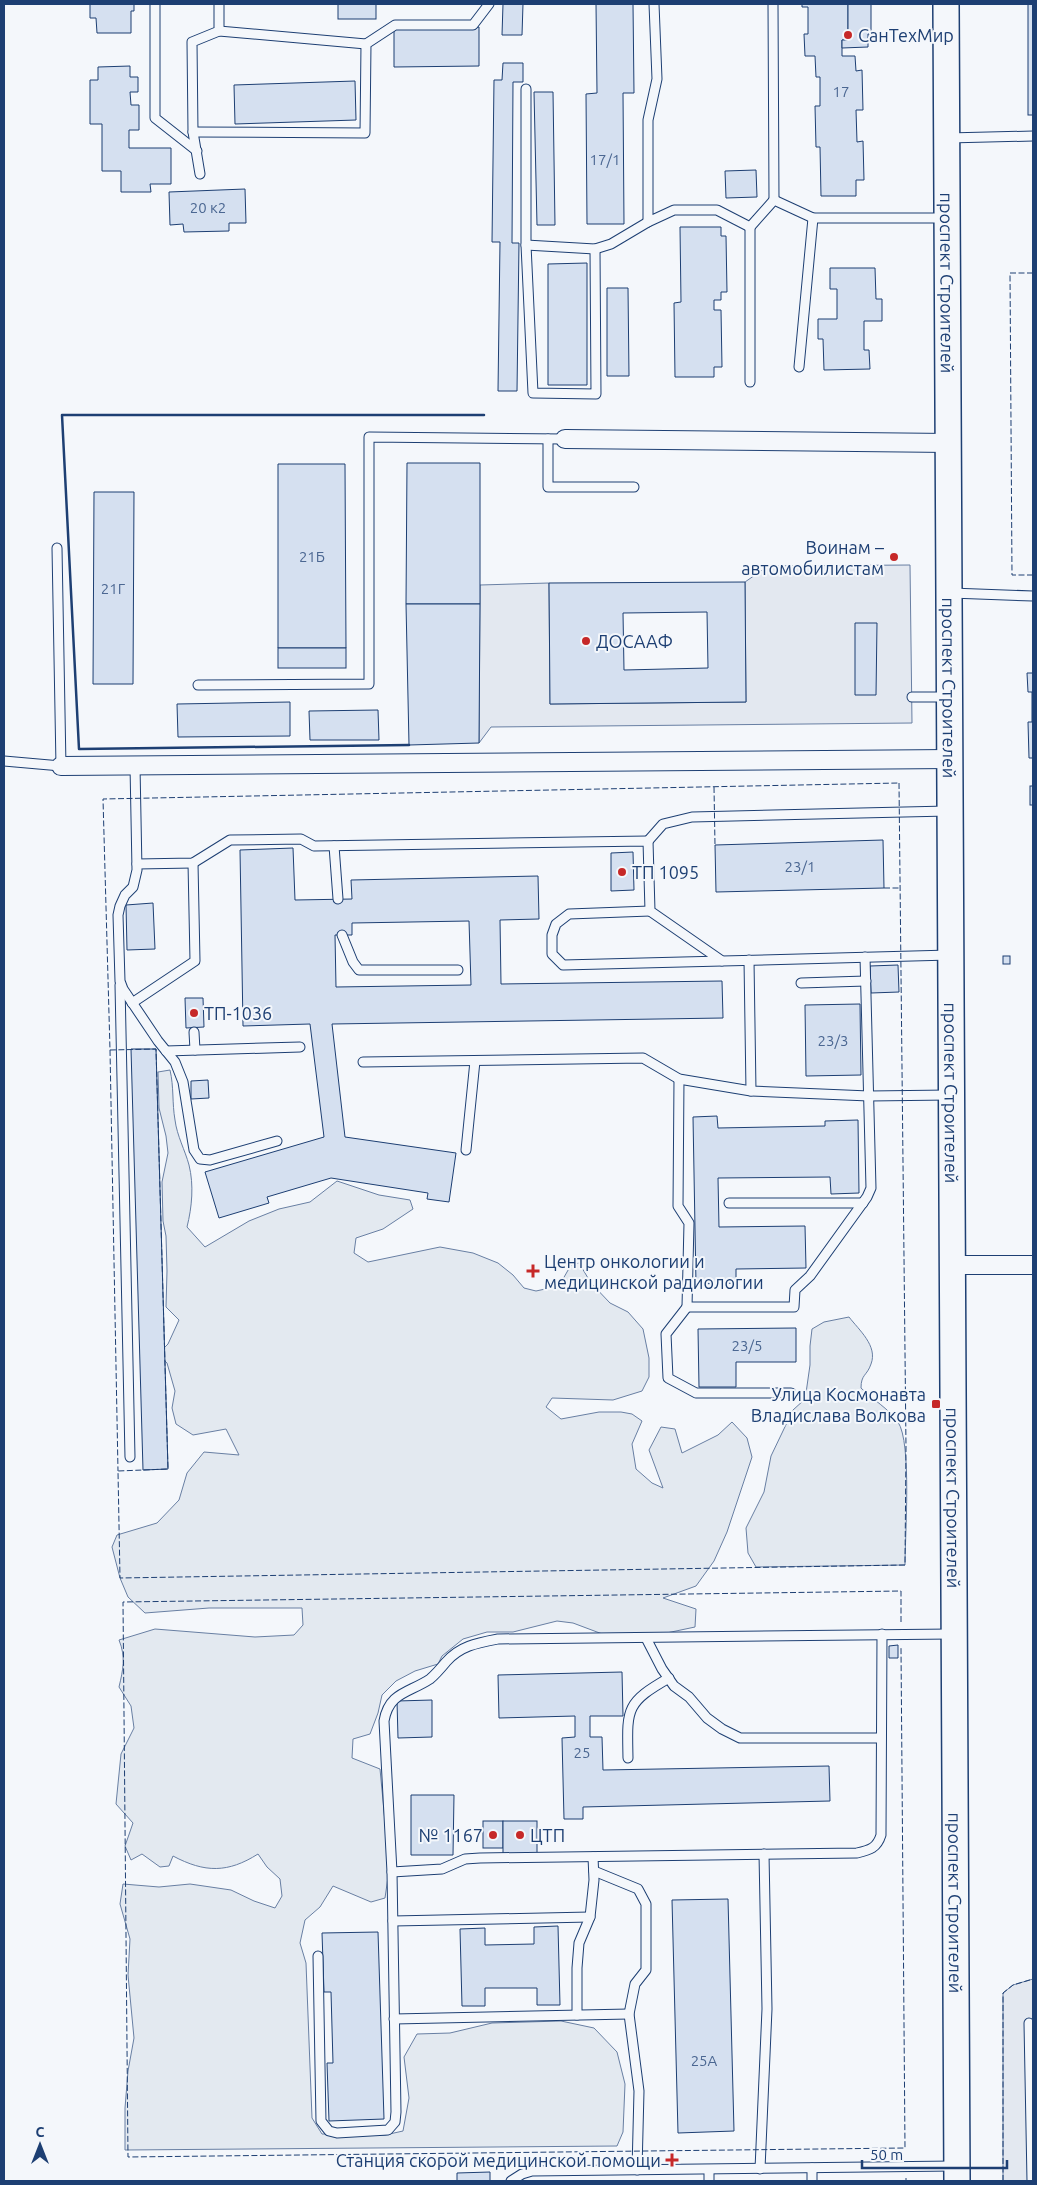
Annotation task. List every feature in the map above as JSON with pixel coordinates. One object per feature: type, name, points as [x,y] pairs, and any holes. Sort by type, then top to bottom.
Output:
[{"type":"main road","name":"проспект Строителей","points":[[946,4],[951,593],[950,955],[954,1265],[957,2174]]},
{"type":"street","points":[[557,439],[949,443]]},
{"type":"street","points":[[61,766],[950,759]]},
{"type":"street","points":[[954,1265],[1033,1265]]},
{"type":"lane","points":[[155,4],[155,118],[197,151]]},
{"type":"lane","points":[[219,4],[219,31]]},
{"type":"lane","points":[[200,174],[194,132],[192,42],[219,31],[366,44],[395,24],[473,25],[490,4]]},
{"type":"lane","points":[[648,222],[648,120],[657,79],[654,4]]},
{"type":"lane","points":[[750,382],[750,227],[774,200],[773,4]]},
{"type":"lane","points":[[194,132],[365,133],[366,44]]},
{"type":"lane","points":[[526,89],[526,245],[533,393],[596,394],[595,249]]},
{"type":"lane","points":[[948,138],[1033,136]]},
{"type":"lane","points":[[774,200],[813,218],[947,218]]},
{"type":"lane","points":[[526,245],[595,249],[611,244],[648,222],[674,210],[717,210],[750,227]]},
{"type":"lane","points":[[799,368],[813,218]]},
{"type":"lane","points":[[198,685],[369,684],[369,438],[557,439],[548,487],[634,488]]},
{"type":"lane","points":[[4,761],[61,766],[57,548]]},
{"type":"lane","points":[[951,593],[1033,596]]},
{"type":"lane","points":[[912,698],[950,696]]},
{"type":"lane","points":[[130,1457],[118,915],[122,900],[134,887],[136,864],[135,766]]},
{"type":"lane","points":[[650,911],[648,841],[663,824],[676,819],[950,811]]},
{"type":"lane","points":[[136,864],[193,863],[230,840],[301,839],[314,846],[648,841]]},
{"type":"lane","points":[[334,846],[338,899]]},
{"type":"lane","points":[[132,1003],[195,961],[193,863]]},
{"type":"lane","points":[[722,961],[650,911],[569,914],[556,924],[552,935],[552,954],[563,965],[722,961],[865,957],[950,955]]},
{"type":"lane","points":[[342,935],[353,962],[359,970],[458,970]]},
{"type":"lane","points":[[687,1306],[794,1306],[794,1290],[810,1276],[872,1188],[865,957]]},
{"type":"lane","points":[[749,960],[751,1091]]},
{"type":"lane","points":[[120,981],[132,1003],[175,1062],[183,1082],[194,1150],[200,1159],[210,1160],[277,1141]]},
{"type":"lane","points":[[801,983],[866,981]]},
{"type":"lane","points":[[194,1032],[195,1050]]},
{"type":"lane","points":[[166,1051],[300,1048]]},
{"type":"lane","points":[[363,1062],[643,1058],[680,1079],[751,1091],[869,1096],[952,1095]]},
{"type":"lane","points":[[466,1150],[475,1061]]},
{"type":"lane","points":[[680,1079],[678,1206],[689,1223],[687,1306],[666,1334],[668,1378],[696,1393],[791,1393]]},
{"type":"lane","points":[[729,1203],[863,1203]]},
{"type":"lane","points":[[392,1872],[442,1869],[465,1860],[480,1858],[857,1853],[869,1850],[878,1844],[881,1835],[882,1634]]},
{"type":"lane","points":[[318,1956],[320,2112],[322,2121],[329,2131],[337,2133],[388,2130],[395,2122],[394,2018],[392,1872],[384,1721],[386,1710],[400,1694],[430,1679],[458,1650],[472,1644],[498,1640],[955,1634]]},
{"type":"lane","points":[[646,1638],[669,1678],[708,1718],[722,1729],[740,1738],[881,1738]]},
{"type":"lane","points":[[628,1758],[628,1726],[631,1711],[637,1698],[669,1678]]},
{"type":"lane","points":[[760,2169],[767,2009],[764,1854]]},
{"type":"lane","points":[[578,2015],[577,1968],[580,1943],[590,1917],[594,1856]]},
{"type":"lane","points":[[594,1871],[638,1890],[646,1904],[646,1970],[635,1984],[629,2014],[639,2091],[637,2170]]},
{"type":"lane","points":[[393,1921],[590,1917]]},
{"type":"lane","points":[[394,2018],[629,2014]]},
{"type":"lane","points":[[1029,2023],[1032,2181]]},
{"type":"lane","points":[[511,2181],[522,2174],[532,2171],[812,2168],[957,2174]]},
{"type":"lane","points":[[812,2168],[812,2181]]},
{"type":"lane","points":[[709,2170],[709,2181]]},
{"type":"shaded area","points":[[910,565],[912,723],[491,727],[479,743],[480,585],[549,583],[550,704],[746,702],[745,582],[768,566]]},
{"type":"shaded area","points":[[170,1070],[176,1126],[192,1180],[191,1204],[187,1227],[205,1247],[249,1221],[279,1209],[310,1202],[337,1181],[379,1195],[410,1200],[413,1209],[383,1229],[356,1238],[354,1253],[368,1262],[440,1247],[473,1253],[498,1263],[513,1275],[524,1288],[536,1291],[559,1286],[571,1265],[579,1263],[591,1283],[610,1303],[628,1312],[643,1329],[649,1358],[649,1377],[642,1391],[613,1400],[552,1398],[546,1407],[561,1419],[599,1412],[632,1414],[642,1421],[632,1444],[636,1469],[652,1483],[663,1488],[649,1450],[661,1427],[675,1429],[682,1453],[718,1435],[732,1422],[747,1438],[752,1457],[727,1532],[714,1561],[696,1586],[663,1598],[696,1609],[695,1627],[657,1635],[605,1635],[573,1623],[557,1621],[513,1632],[487,1632],[463,1639],[442,1656],[438,1664],[415,1671],[396,1681],[382,1695],[370,1734],[353,1739],[352,1758],[380,1769],[388,1853],[388,1877],[385,1898],[371,1902],[333,1886],[320,1907],[305,1920],[300,1943],[306,1963],[312,2118],[322,2134],[385,2135],[403,2131],[409,2098],[404,2057],[417,2034],[450,2033],[492,2023],[561,2021],[594,2028],[617,2052],[625,2084],[623,2132],[617,2146],[125,2150],[125,2108],[128,2071],[134,2038],[128,1975],[130,1939],[120,1904],[123,1884],[159,1887],[190,1884],[231,1890],[275,1908],[282,1896],[280,1879],[267,1867],[258,1854],[237,1865],[216,1869],[196,1866],[173,1856],[169,1866],[160,1867],[142,1854],[131,1860],[125,1846],[133,1823],[116,1804],[121,1754],[134,1728],[131,1706],[119,1687],[123,1669],[123,1658],[119,1640],[155,1629],[255,1637],[294,1635],[303,1625],[302,1608],[209,1608],[145,1613],[128,1597],[120,1578],[112,1547],[117,1535],[157,1523],[179,1500],[187,1473],[204,1452],[239,1455],[226,1429],[193,1435],[176,1424],[172,1408],[175,1391],[167,1363],[158,1354],[168,1344],[179,1320],[166,1307],[166,1236],[163,1221],[162,1182],[168,1153],[159,1108],[158,1072]]},
{"type":"shaded area","points":[[849,1317],[866,1339],[872,1351],[871,1364],[863,1377],[861,1388],[894,1417],[902,1433],[906,1469],[905,1565],[756,1567],[748,1553],[746,1528],[764,1492],[771,1456],[793,1410],[804,1400],[810,1365],[812,1329],[824,1322]]},
{"type":"shaded area","points":[[1033,1979],[1033,2181],[1003,2181],[1003,1993],[1013,1985]]},
{"type":"building","points":[[90,4],[134,4],[134,11],[131,11],[131,33],[97,33],[96,18],[90,18]]},
{"type":"building","points":[[338,4],[376,4],[376,19],[338,19]]},
{"type":"building","points":[[503,4],[523,4],[522,35],[502,35]]},
{"type":"building","points":[[596,4],[633,4],[634,93],[623,93],[624,224],[587,224],[586,94],[597,93]]},
{"type":"building","points":[[802,4],[848,4],[848,40],[842,40],[842,56],[855,56],[856,71],[862,70],[863,110],[856,110],[857,142],[863,141],[864,180],[856,180],[856,196],[821,196],[820,147],[816,147],[815,106],[820,106],[820,77],[816,77],[815,56],[805,56],[804,34],[808,34],[808,7],[802,7]]},
{"type":"building","points":[[848,4],[871,4],[871,34],[868,34],[868,47],[842,48],[842,40],[848,40]]},
{"type":"building","points":[[1028,4],[1033,4],[1033,115],[1028,115]]},
{"type":"building","points":[[479,27],[479,66],[394,67],[394,29]]},
{"type":"building","points":[[503,63],[523,63],[523,82],[513,82],[512,243],[519,243],[517,391],[498,391],[500,242],[492,242],[494,80],[502,80]]},
{"type":"building","points":[[130,66],[130,77],[138,77],[138,92],[130,92],[131,105],[139,105],[139,130],[129,130],[129,148],[171,148],[171,184],[150,184],[151,192],[121,192],[121,171],[102,171],[102,124],[90,124],[90,80],[98,80],[98,67]]},
{"type":"building","points":[[355,81],[356,120],[235,124],[234,85]]},
{"type":"building","points":[[534,92],[553,92],[555,225],[537,225]]},
{"type":"building","points":[[756,170],[757,197],[726,198],[725,171]]},
{"type":"building","points":[[245,189],[246,223],[229,223],[229,231],[184,232],[183,224],[170,225],[169,192]]},
{"type":"building","points":[[680,227],[721,227],[721,236],[726,236],[727,292],[721,292],[721,300],[714,300],[714,310],[721,310],[722,367],[714,367],[714,377],[675,377],[674,303],[681,302]]},
{"type":"building","points":[[587,263],[587,385],[548,385],[548,264]]},
{"type":"building","points":[[830,268],[875,268],[876,299],[882,299],[882,321],[864,321],[864,350],[869,350],[870,369],[824,370],[823,339],[818,339],[818,319],[837,319],[837,289],[830,289]]},
{"type":"building","points":[[607,288],[628,288],[629,376],[607,376]]},
{"type":"building","points":[[407,463],[480,463],[480,604],[406,604]]},
{"type":"building","points":[[278,464],[345,464],[346,648],[278,648]]},
{"type":"building","points":[[94,492],[134,492],[133,684],[93,684]]},
{"type":"building","name":"ДОСААФ","points":[[745,582],[746,702],[550,704],[549,583]],"holes":[[[707,612],[708,668],[624,670],[623,613]]]},
{"type":"building","points":[[406,604],[480,604],[479,743],[409,745]]},
{"type":"building","points":[[855,623],[877,623],[876,695],[855,695]]},
{"type":"building","points":[[278,648],[346,648],[346,668],[278,668]]},
{"type":"building","points":[[1027,673],[1033,673],[1033,758],[1029,758],[1028,722],[1032,722],[1032,692],[1028,692]]},
{"type":"building","points":[[290,702],[290,736],[178,737],[177,704]]},
{"type":"building","points":[[378,710],[379,740],[310,740],[309,711]]},
{"type":"building","points":[[1030,786],[1033,786],[1033,805],[1030,805]]},
{"type":"building","points":[[883,840],[884,888],[716,892],[715,845]]},
{"type":"building","points":[[293,848],[295,900],[352,899],[351,880],[538,876],[539,919],[500,920],[501,984],[722,981],[723,1018],[332,1024],[345,1137],[456,1153],[449,1202],[427,1199],[428,1193],[331,1178],[267,1197],[269,1203],[219,1218],[205,1172],[324,1137],[310,1024],[243,1026],[240,850]],"holes":[[[469,921],[471,985],[336,987],[335,935],[352,935],[352,923]]]},
{"type":"building","name":"ТП 1095","points":[[633,852],[634,890],[611,891],[611,853]]},
{"type":"building","points":[[153,903],[155,949],[127,950],[126,905]]},
{"type":"building","points":[[1003,956],[1010,956],[1010,964],[1003,964]]},
{"type":"building","points":[[898,965],[899,992],[871,993],[870,966]]},
{"type":"building","name":"ТП-1036","points":[[185,998],[203,998],[204,1027],[186,1028]]},
{"type":"building","points":[[860,1004],[861,1075],[806,1076],[805,1005]]},
{"type":"building","points":[[131,1049],[156,1049],[168,1469],[143,1470]]},
{"type":"building","points":[[208,1080],[209,1098],[191,1099],[191,1081]]},
{"type":"building","points":[[717,1116],[718,1128],[825,1126],[825,1121],[858,1120],[859,1193],[831,1194],[830,1177],[718,1178],[719,1227],[805,1226],[806,1268],[736,1269],[736,1283],[696,1284],[693,1117]]},
{"type":"building","points":[[796,1328],[796,1362],[736,1362],[736,1387],[699,1387],[698,1329]]},
{"type":"building","points":[[898,1645],[898,1658],[889,1658],[889,1646]]},
{"type":"building","points":[[622,1672],[623,1716],[590,1716],[590,1737],[602,1737],[603,1770],[829,1766],[830,1801],[583,1807],[583,1819],[564,1819],[562,1738],[575,1737],[575,1716],[499,1718],[498,1675]]},
{"type":"building","points":[[432,1700],[432,1737],[398,1738],[397,1701]]},
{"type":"building","points":[[411,1795],[454,1795],[453,1855],[411,1855]]},
{"type":"building","name":"№ 1167","points":[[483,1821],[503,1821],[503,1848],[483,1848]]},
{"type":"building","name":"ЦТП","points":[[503,1821],[537,1821],[537,1855],[503,1855]]},
{"type":"building","points":[[728,1899],[734,2131],[678,2133],[672,1900]]},
{"type":"building","points":[[558,1926],[560,2005],[537,2005],[537,1988],[485,1988],[485,2006],[462,2006],[460,1929],[485,1928],[485,1945],[534,1944],[534,1927]]},
{"type":"building","points":[[378,1932],[384,2119],[329,2121],[327,2063],[333,2063],[331,1992],[324,1992],[322,1933]]},
{"type":"building","points":[[490,2172],[490,2181],[457,2181],[457,2173]]},
{"type":"fence","points":[[1033,273],[1010,273],[1012,575],[1033,575]]},
{"type":"fence","points":[[899,783],[906,1447],[905,1565],[120,1578],[118,1471],[168,1469],[156,1049],[110,1050],[103,799],[899,783]]},
{"type":"fence","points":[[714,787],[715,845]]},
{"type":"fence","points":[[884,888],[900,888]]},
{"type":"fence","points":[[110,1050],[118,1471]]},
{"type":"fence","points":[[901,1622],[901,1591],[123,1602],[128,2157],[905,2148],[901,1648]]},
{"type":"fence","points":[[1003,2181],[1003,1993],[1013,1985],[1033,1979]]},
{"type":"wall","points":[[409,745],[79,749],[62,415],[484,415]]},
{"type":"place","name":"СанТехМир","points":[[848,35]]},
{"type":"place","name":"Воинам – автомобилистам","points":[[894,557]]},
{"type":"place","name":"ДОСААФ","points":[[586,641]]},
{"type":"place","name":"ТП 1095","points":[[622,872]]},
{"type":"place","name":"ТП-1036","points":[[194,1013]]},
{"type":"place","name":"Центр онкологии и медицинской радиологии","points":[[533,1271]]},
{"type":"place","name":"Улица Космонавта Владислава Волкова","points":[[936,1404]]},
{"type":"place","name":"№ 1167","points":[[493,1835]]},
{"type":"place","name":"ЦТП","points":[[520,1835]]},
{"type":"place","name":"Станция скорой медицинской помощи","points":[[672,2160]]}]
